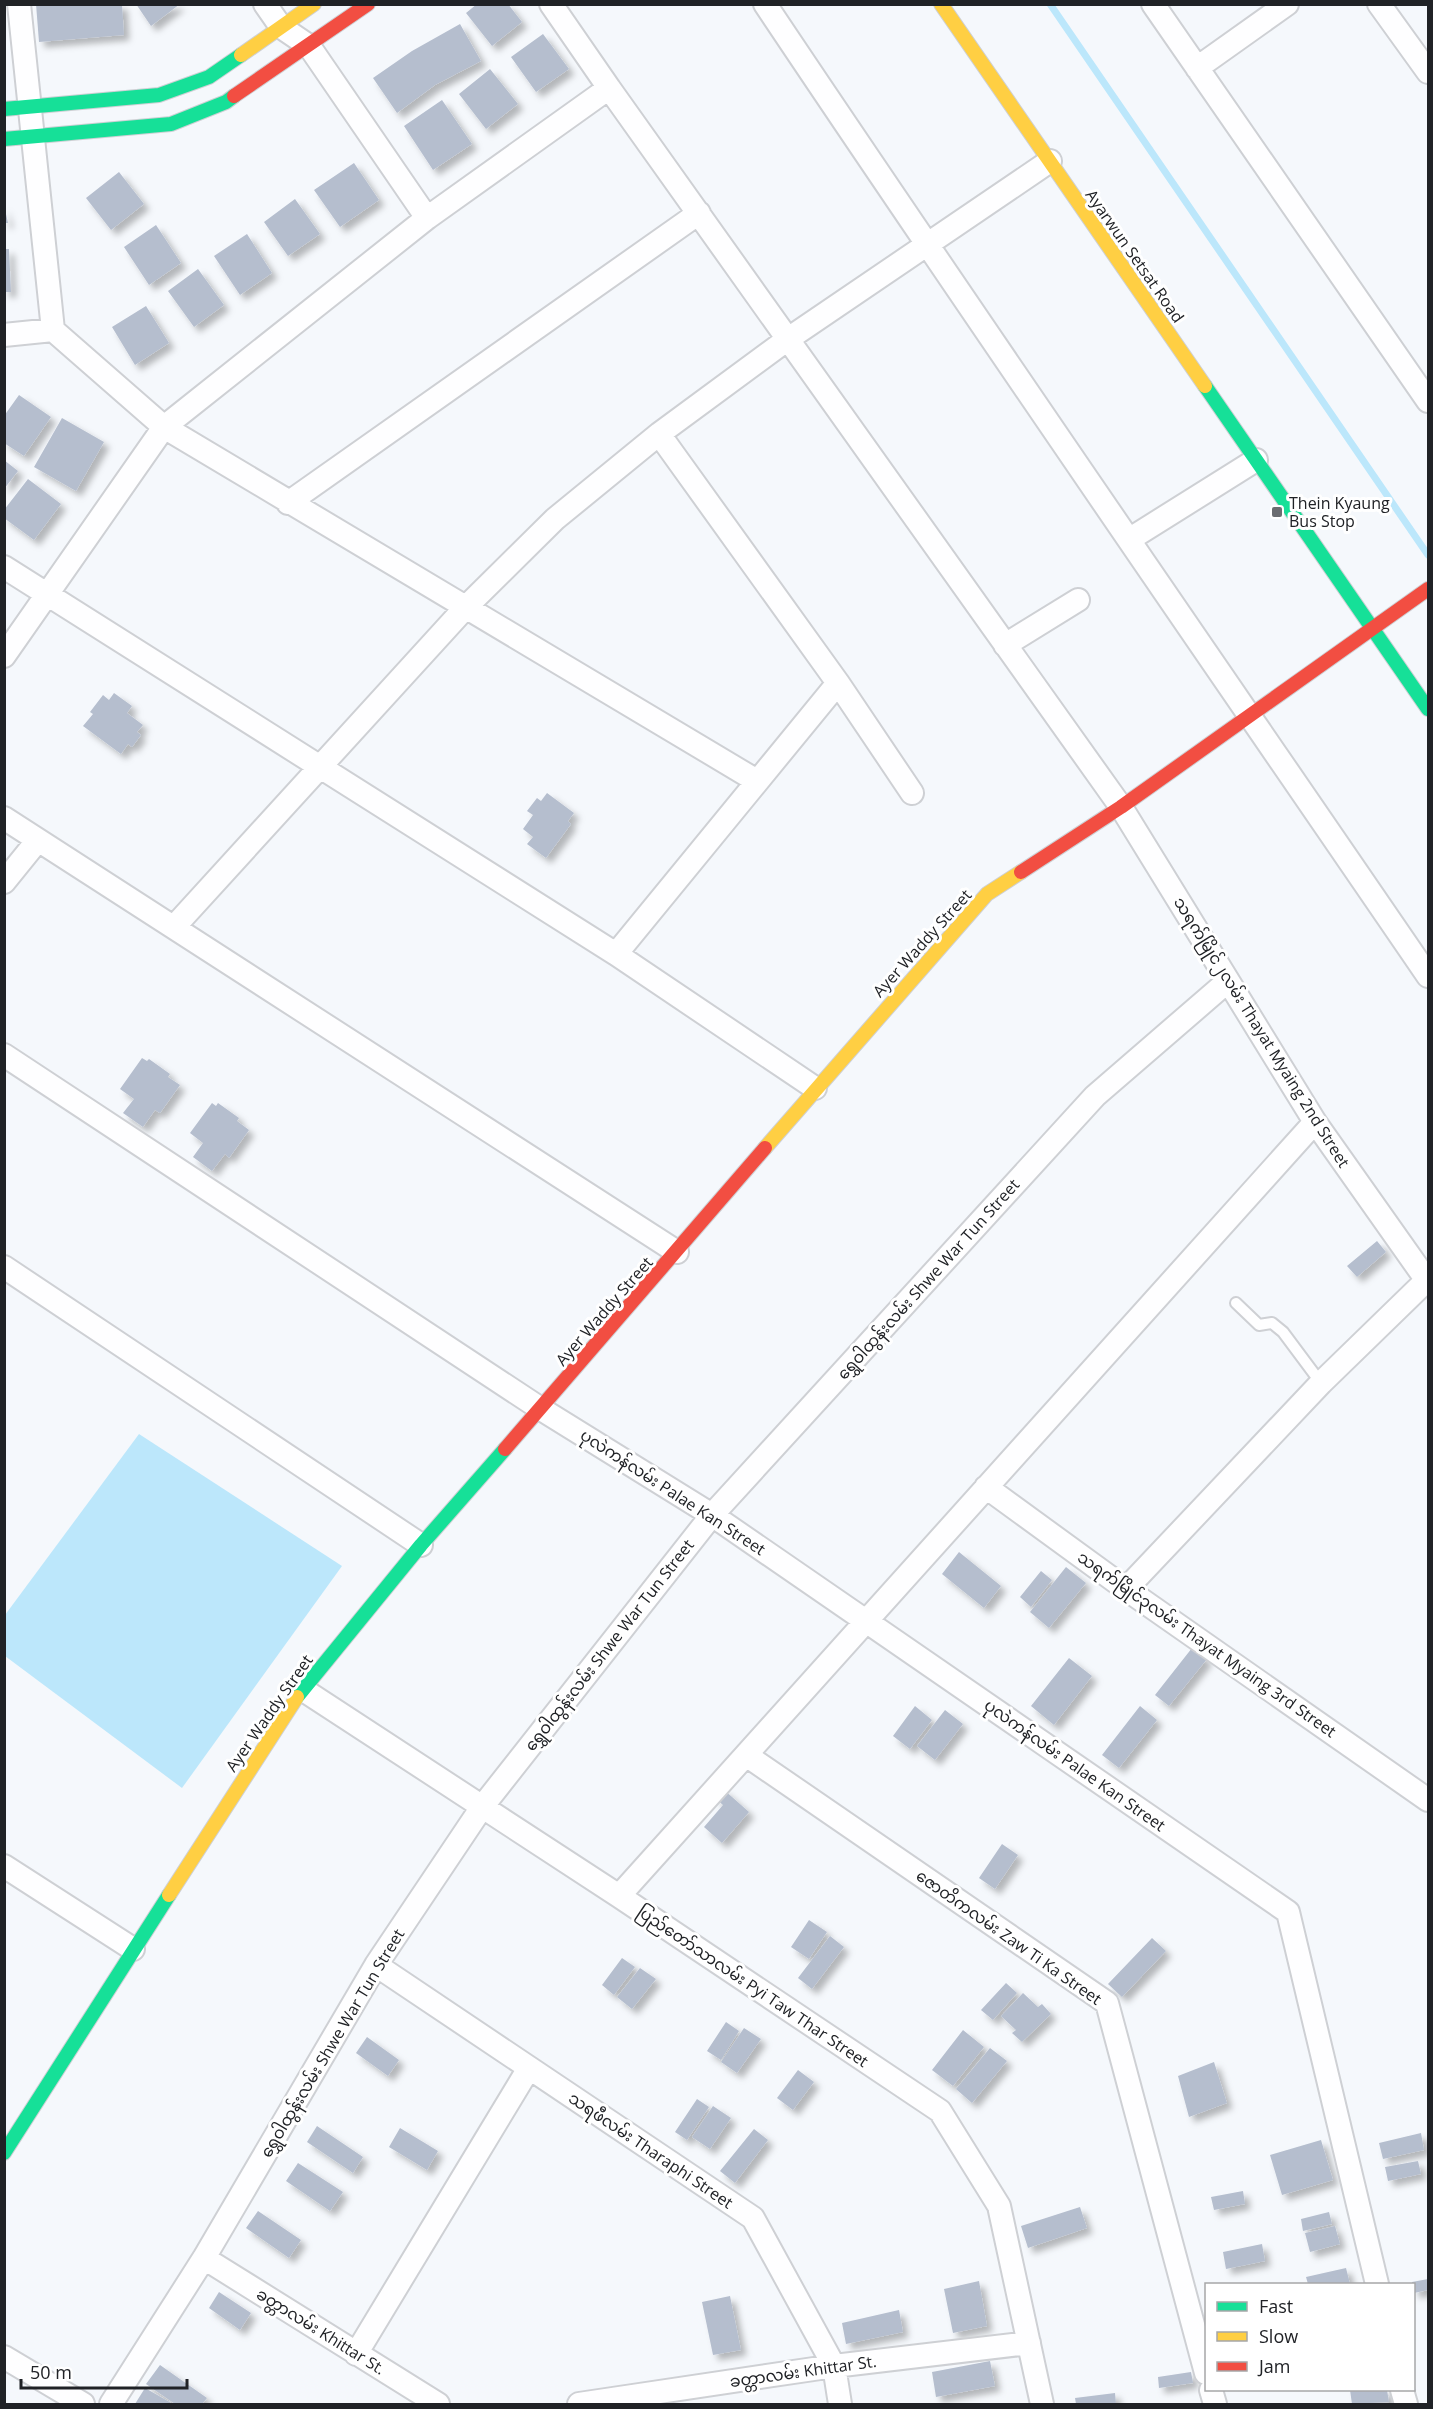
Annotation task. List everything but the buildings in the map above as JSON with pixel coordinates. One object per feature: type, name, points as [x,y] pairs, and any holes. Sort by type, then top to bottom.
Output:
[{"type":"street","points":[[18,4],[53,330],[164,427],[757,781]]},
{"type":"street","points":[[265,4],[280,27],[309,45],[427,218]]},
{"type":"street","points":[[4,109],[159,95],[209,77],[314,4]]},
{"type":"street","points":[[4,139],[171,124],[226,102],[368,4]]},
{"type":"street","name":"သရက်မြိုင်၂လမ်း Thayat Myaing 2nd Street","points":[[551,4],[1121,807],[1315,1122],[1428,1280]]},
{"type":"street","points":[[765,4],[926,244],[1428,976]]},
{"type":"street","name":"Ayarwun Setsat Road","points":[[941,4],[1373,627],[1428,710]]},
{"type":"street","points":[[1153,4],[1428,401]]},
{"type":"street","points":[[1197,68],[1287,4]]},
{"type":"street","points":[[1379,4],[1428,72]]},
{"type":"street","points":[[4,656],[164,427],[427,218],[609,88]]},
{"type":"street","points":[[174,927],[465,608],[555,519],[659,434],[788,339],[1050,161]]},
{"type":"street","points":[[288,503],[699,213]]},
{"type":"street","points":[[4,335],[53,330]]},
{"type":"street","points":[[659,434],[838,683],[912,793]]},
{"type":"street","points":[[1130,539],[1256,460]]},
{"type":"street","points":[[4,567],[318,768],[616,954],[815,1088]]},
{"type":"street","name":"Ayer Waddy Street","points":[[4,2153],[302,1689],[421,1545],[677,1252],[815,1088],[987,894],[1121,807],[1428,589]]},
{"type":"street","points":[[1005,645],[1078,600]]},
{"type":"street","points":[[616,954],[838,683]]},
{"type":"street","points":[[4,818],[677,1252]]},
{"type":"street","points":[[4,882],[38,840]]},
{"type":"street","name":"ရွှေဝါထွန်းလမ်း Shwe War Tun Street","points":[[111,2404],[204,2258],[376,1965],[482,1807],[712,1515],[1095,1096],[1228,981]]},
{"type":"street","name":"ပုလဲကန်လမ်း Palae Kan Street","points":[[4,1055],[541,1408],[712,1515],[1288,1911],[1377,2283]]},
{"type":"street","points":[[619,1896],[1315,1122]]},
{"type":"street","points":[[4,1267],[421,1545]]},
{"type":"street","points":[[1126,1589],[1321,1383],[1428,1280]]},
{"type":"street","name":"သရက်မြိုင်၃လမ်း Thayat Myaing 3rd Street","points":[[986,1487],[1126,1589],[1428,1800]]},
{"type":"street","name":"ပြည်တော်သာလမ်း Pyi Taw Thar Street","points":[[302,1689],[619,1896],[940,2111],[999,2206],[1042,2404]]},
{"type":"street","name":"ဇောတိကလမ်း Zaw Ti Ka Street","points":[[746,1755],[1107,2003],[1205,2369]]},
{"type":"street","points":[[4,1866],[134,1949]]},
{"type":"street","name":"သရဖီလမ်း Tharaphi Street","points":[[376,1965],[753,2218],[834,2366],[840,2404]]},
{"type":"street","points":[[356,2354],[529,2068]]},
{"type":"street","name":"ခတ္တာလမ်း Khittar St.","points":[[204,2258],[438,2404]]},
{"type":"street","name":"ခတ္တာလမ်း Khittar St.","points":[[579,2404],[660,2398],[834,2366],[1029,2343]]},
{"type":"street","points":[[4,2357],[83,2404]]},
{"type":"lane","points":[[1236,1304],[1259,1325],[1272,1323],[1283,1332],[1321,1383]]},
{"type":"water","points":[[139,1434],[342,1566],[182,1788],[5,1656],[5,1615]]},
{"type":"waterway","points":[[1050,4],[1428,555]]},
{"type":"traffic: fast","points":[[4,109],[159,95],[209,77],[241,55]]},
{"type":"traffic: fast","points":[[4,139],[171,124],[226,102],[234,96]]},
{"type":"traffic: fast","points":[[1205,386],[1428,709]]},
{"type":"traffic: fast","points":[[297,1697],[421,1545],[505,1449]]},
{"type":"traffic: fast","points":[[4,2153],[169,1895]]},
{"type":"traffic: slow","points":[[241,55],[314,4]]},
{"type":"traffic: slow","points":[[941,4],[1205,386]]},
{"type":"traffic: slow","points":[[765,1148],[987,894],[1021,872]]},
{"type":"traffic: slow","points":[[169,1895],[297,1697]]},
{"type":"traffic: jam","points":[[234,96],[368,4]]},
{"type":"traffic: jam","points":[[1021,872],[1121,807],[1428,589]]},
{"type":"traffic: jam","points":[[505,1449],[765,1148]]},
{"type":"place","name":"Thein Kyaung Bus Stop","points":[[1277,512]]}]
